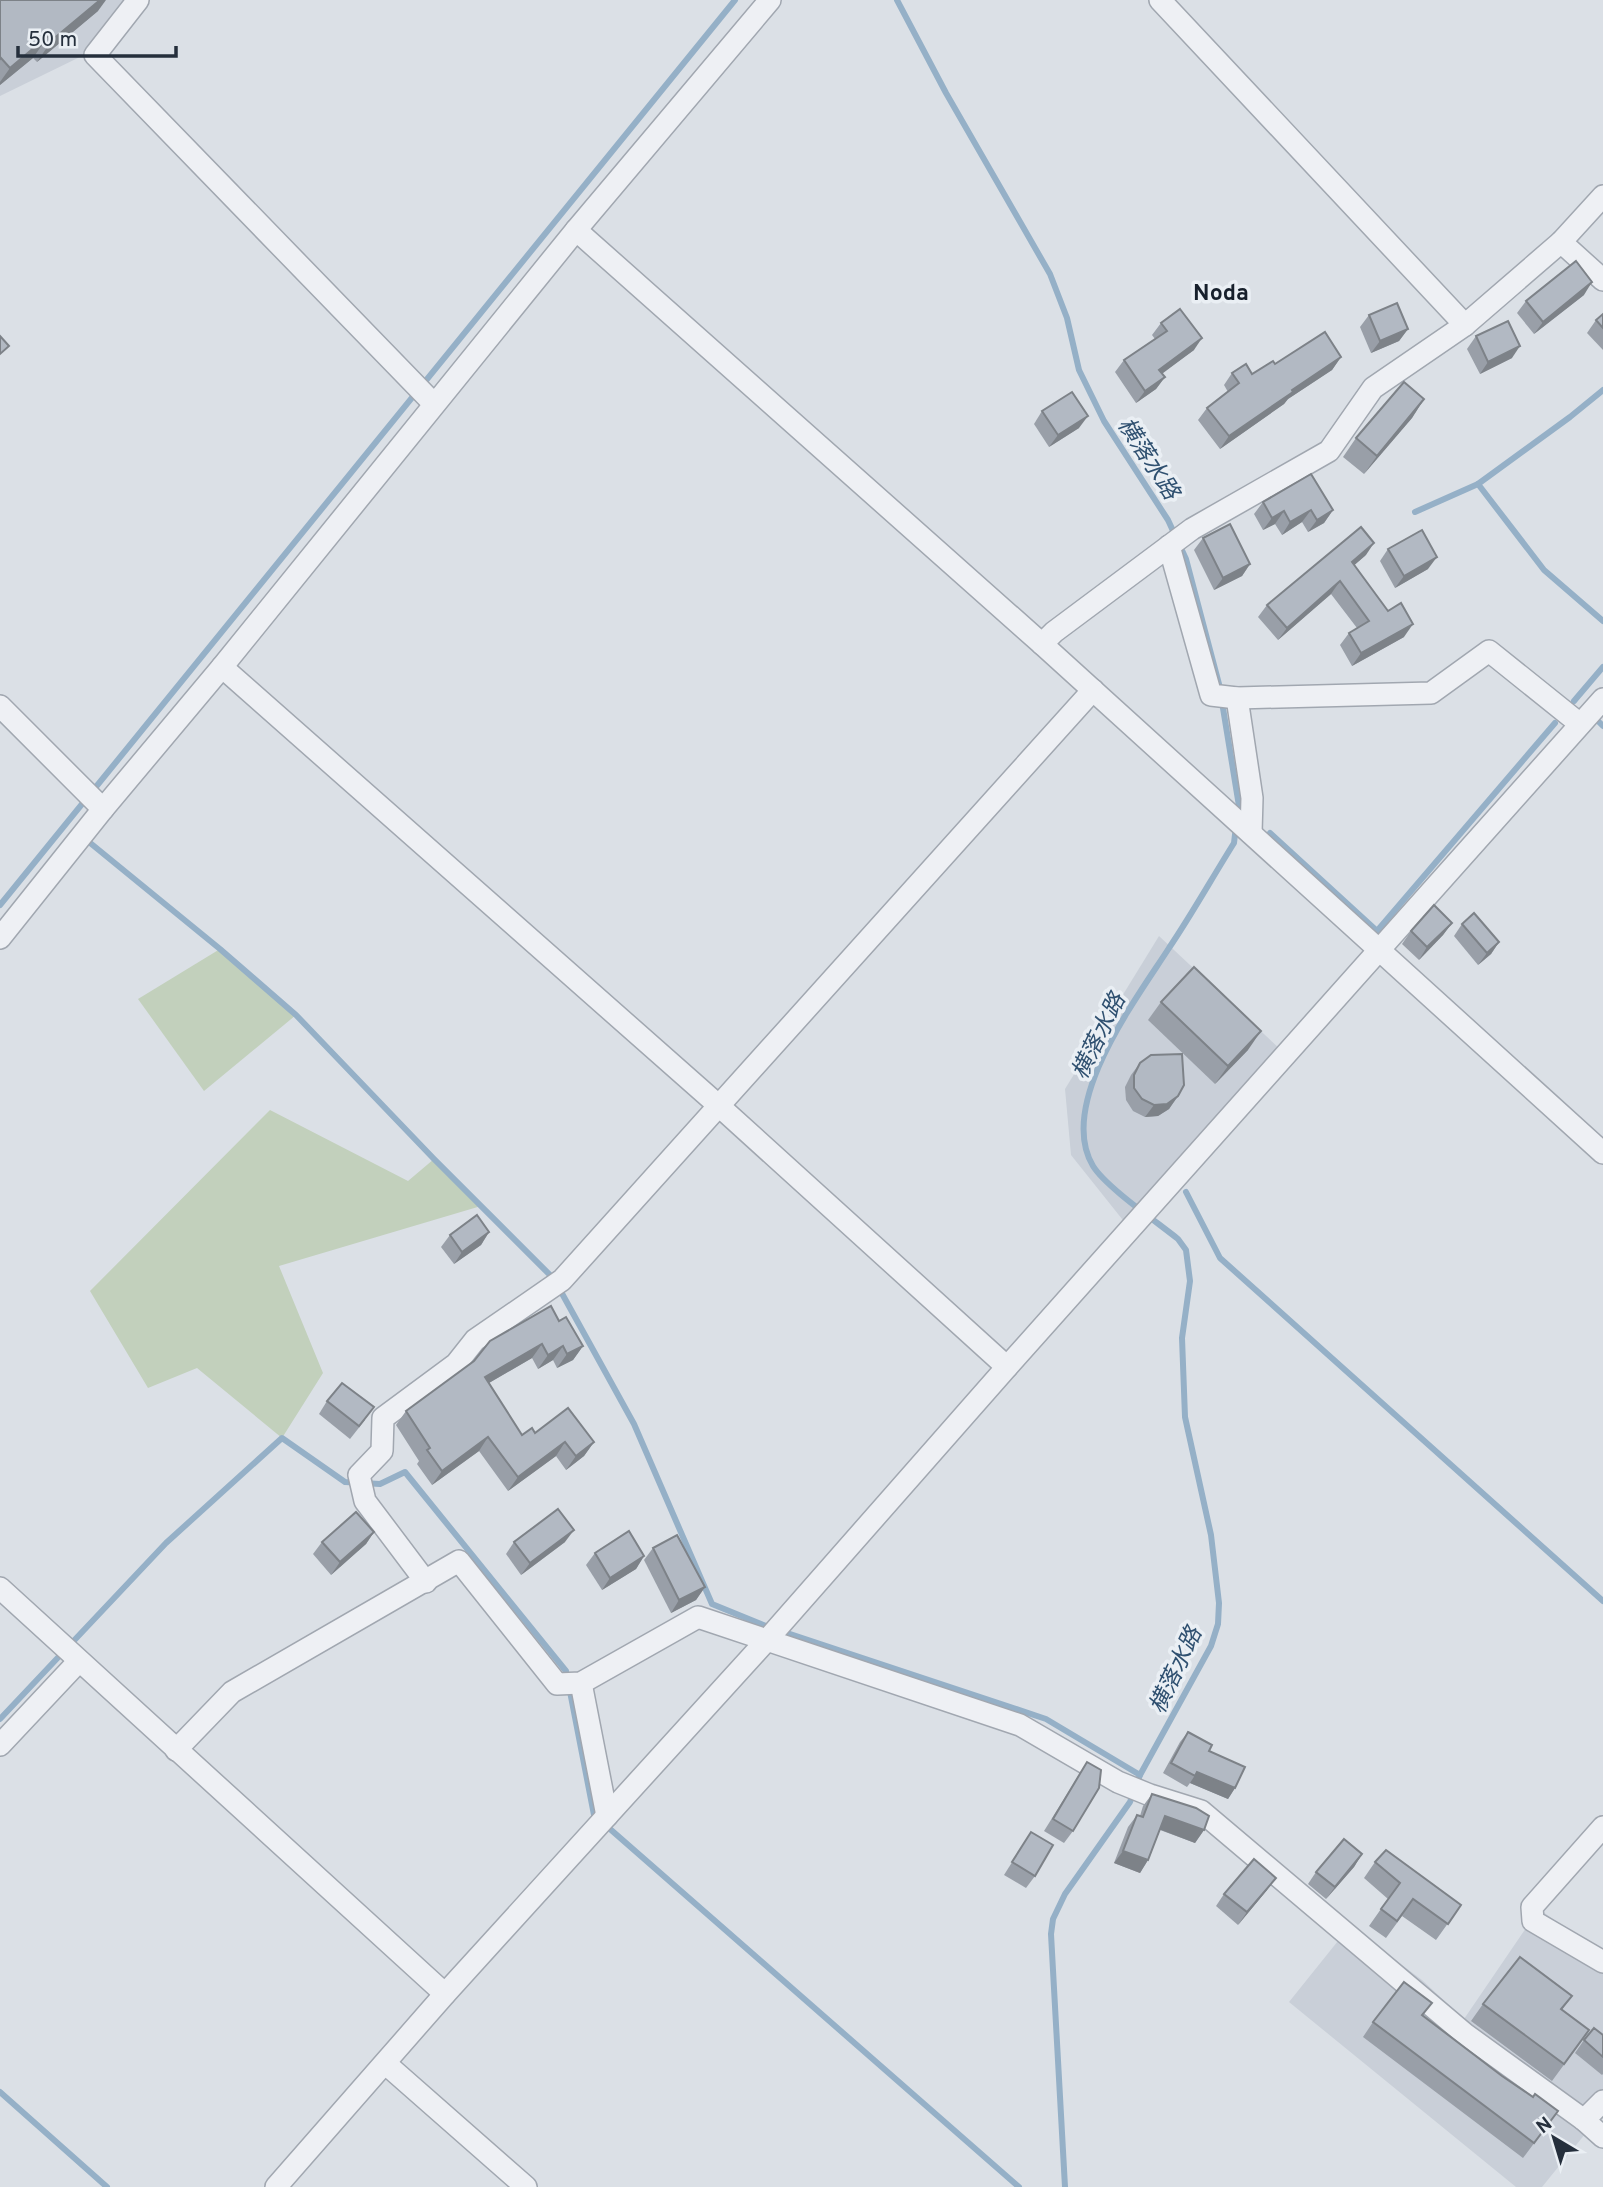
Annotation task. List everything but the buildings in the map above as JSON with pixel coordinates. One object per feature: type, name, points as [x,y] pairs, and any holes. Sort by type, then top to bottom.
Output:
[{"type":"street","points":[[138,0],[95,55],[434,404]]},
{"type":"street","points":[[0,939],[576,230],[770,0]]},
{"type":"street","points":[[1160,0],[1465,325]]},
{"type":"street","points":[[1042,644],[1054,632],[1192,529],[1329,451],[1373,388],[1465,325],[1561,242],[1603,196]]},
{"type":"street","points":[[576,230],[1042,644],[1603,1153]]},
{"type":"street","points":[[1561,242],[1603,281]]},
{"type":"street","points":[[1170,546],[1211,695],[1237,698],[1431,694],[1489,651],[1580,724]]},
{"type":"street","points":[[222,667],[718,1105],[1007,1367]]},
{"type":"street","points":[[426,1581],[365,1501],[359,1475],[382,1451],[383,1418],[456,1364],[475,1340],[556,1284],[1093,690]]},
{"type":"street","points":[[1237,698],[1252,798],[1251,833]]},
{"type":"street","points":[[276,2187],[445,1994],[785,1620],[1133,1225],[1603,699]]},
{"type":"street","points":[[0,706],[103,809]]},
{"type":"street","points":[[176,1750],[232,1692],[459,1561],[556,1684],[581,1682],[698,1617],[1020,1724],[1118,1782],[1201,1811],[1465,2034],[1584,2120],[1603,2137]]},
{"type":"street","points":[[0,1588],[445,1994]]},
{"type":"street","points":[[0,1745],[79,1661]]},
{"type":"street","points":[[581,1682],[607,1816]]},
{"type":"street","points":[[1603,1827],[1532,1907],[1532,1921],[1603,1962]]},
{"type":"street","points":[[386,2064],[526,2187]]},
{"type":"street","points":[[1584,2120],[1603,2101]]},
{"type":"shaded area","points":[[0,0],[130,0],[84,55],[0,96]]},
{"type":"shaded area","points":[[1159,936],[1281,1050],[1126,1224],[1071,1155],[1065,1089]]},
{"type":"shaded area","points":[[1539,1909],[1603,1955],[1603,2112],[1542,2187],[1516,2187],[1289,2002],[1350,1926],[1422,1980],[1464,2019]]},
{"type":"green space","points":[[220,949],[296,1015],[204,1091],[138,999]]},
{"type":"green space","points":[[270,1110],[408,1181],[434,1159],[481,1206],[279,1266],[323,1373],[282,1438],[197,1368],[148,1388],[90,1291]]},
{"type":"waterway","points":[[0,905],[735,0]]},
{"type":"waterway","name":"横落水路","points":[[897,0],[946,93],[1050,274],[1067,318],[1079,370],[1104,421],[1168,520],[1186,559],[1219,684]]},
{"type":"waterway","points":[[1415,512],[1478,484],[1603,390]]},
{"type":"waterway","points":[[1478,484],[1544,570],[1603,621]]},
{"type":"waterway","points":[[1574,701],[1603,667]]},
{"type":"waterway","name":"横落水路","points":[[1222,702],[1239,806],[1238,815]]},
{"type":"waterway","points":[[1599,722],[1603,726]]},
{"type":"waterway","points":[[1270,833],[1377,931],[1555,723]]},
{"type":"waterway","name":"横落水路","points":[[1065,2187],[1051,1934],[1053,1919],[1065,1894],[1130,1802],[1140,1775],[1211,1646],[1218,1624],[1219,1603],[1211,1535],[1185,1417],[1182,1338],[1190,1281],[1186,1250],[1178,1239],[1120,1194],[1093,1166],[1084,1141],[1085,1113],[1092,1083],[1105,1052],[1138,994],[1234,843],[1236,826]]},
{"type":"waterway","points":[[89,842],[296,1015],[554,1279],[634,1424],[712,1604],[766,1626],[1046,1719],[1140,1775]]},
{"type":"waterway","points":[[1186,1192],[1220,1258],[1603,1601]]},
{"type":"waterway","points":[[0,1719],[166,1543],[282,1438],[345,1482],[380,1484],[405,1472],[566,1671],[594,1815],[1019,2187]]},
{"type":"waterway","points":[[0,2092],[107,2187]]},
{"type":"district","name":"Noda","points":[[1221,292]]}]
